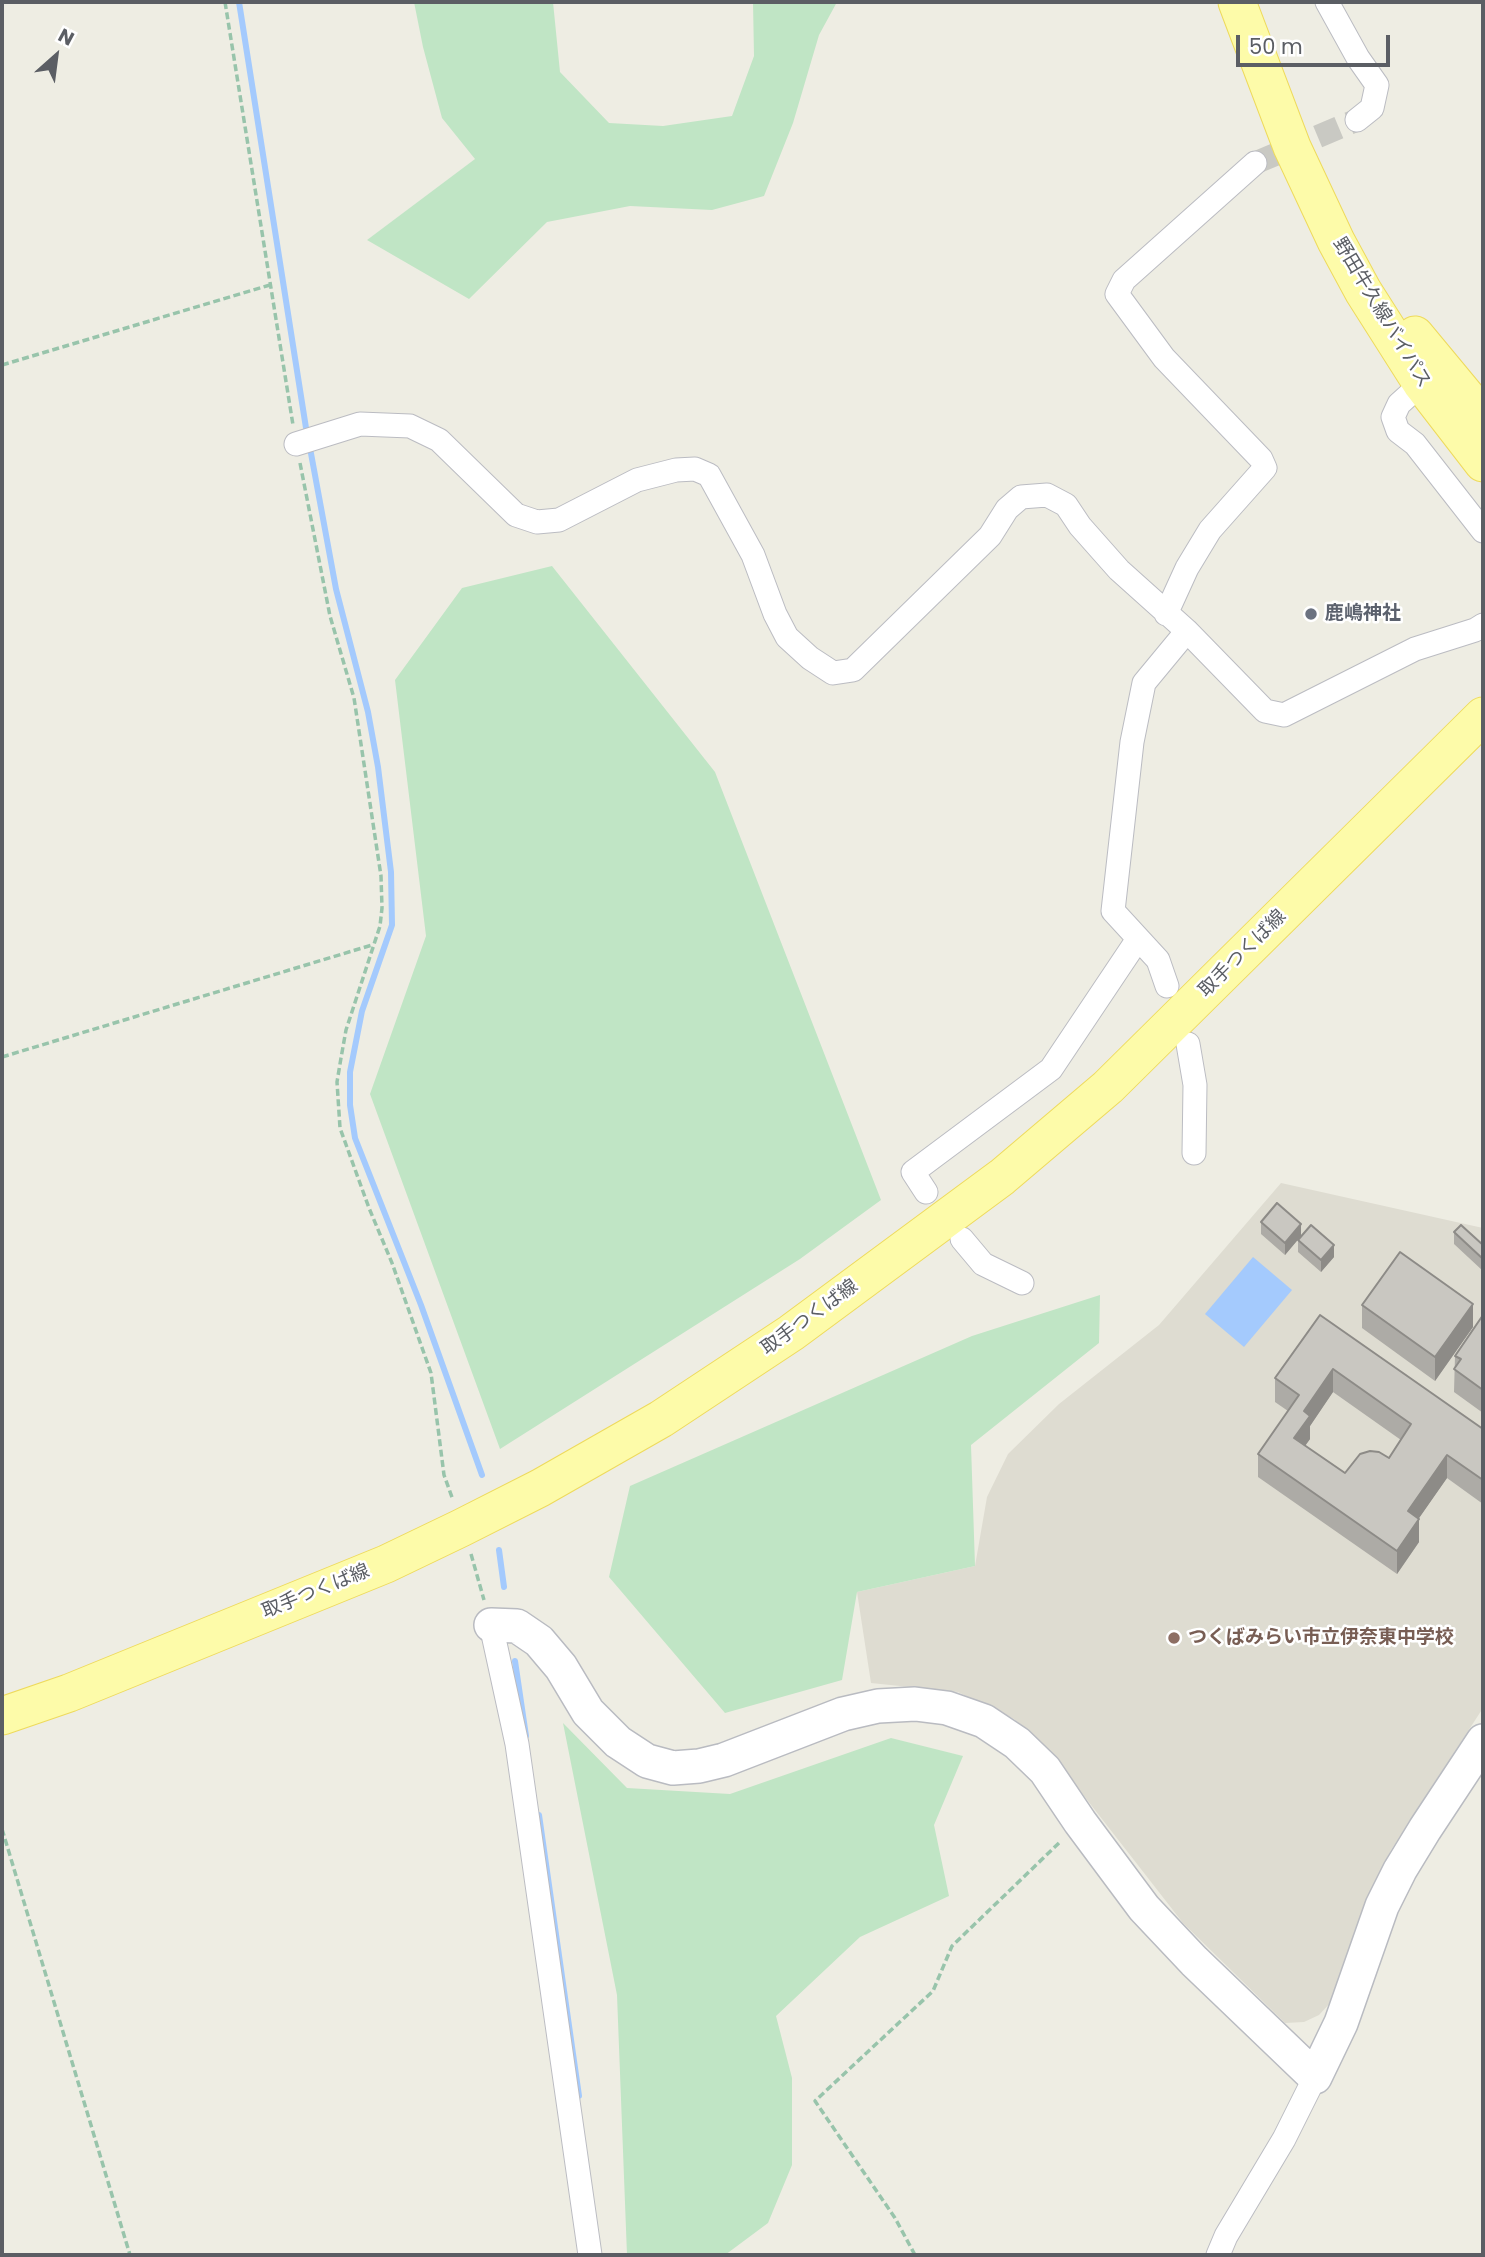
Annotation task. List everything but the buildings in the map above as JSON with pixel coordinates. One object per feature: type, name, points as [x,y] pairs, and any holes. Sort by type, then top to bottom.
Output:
[{"type":"main road","name":"野田牛久線バイパス","points":[[1237,2],[1292,146],[1336,241],[1363,291],[1431,375],[1483,463]]},
{"type":"main road","name":"野田牛久線バイパス","points":[[1431,375],[1483,417]]},
{"type":"main road","name":"取手つくば線","points":[[2,1716],[69,1693],[373,1569],[461,1528],[540,1488],[662,1419],[791,1334],[1002,1177],[1108,1087],[1483,716]]},
{"type":"street","points":[[1326,2],[1377,85],[1372,108],[1357,120]]},
{"type":"street","points":[[1166,614],[1187,568],[1210,530],[1265,468],[1261,459],[1164,358],[1117,294],[1124,280],[1255,163]]},
{"type":"street","points":[[1431,375],[1399,404],[1393,417],[1398,431],[1415,444],[1483,531]]},
{"type":"street","points":[[296,444],[360,424],[410,426],[439,440],[516,515],[537,522],[559,520],[637,480],[676,470],[695,469],[709,475],[753,555],[775,614],[787,637],[810,658],[833,673],[853,670],[990,536],[1007,509],[1021,497],[1047,495],[1066,505],[1080,526],[1119,570],[1187,631],[1265,711],[1284,715],[1415,649],[1483,625]]},
{"type":"street","points":[[1167,986],[1158,960],[1113,911],[1132,742],[1144,683],[1187,631]]},
{"type":"street","points":[[926,1192],[913,1172],[1051,1069],[1138,939]]},
{"type":"street","points":[[1188,1044],[1195,1085],[1194,1153]]},
{"type":"street","points":[[962,1239],[983,1264],[1022,1283]]},
{"type":"street","points":[[590,2255],[517,1744],[491,1625],[517,1626],[538,1641],[561,1667],[588,1712],[618,1742],[647,1761],[673,1768],[724,1760],[855,1711],[878,1706],[915,1704],[947,1707],[984,1721],[1017,1743],[1045,1770],[1144,1908],[1194,1961],[1315,2077]]},
{"type":"street","points":[[1218,2255],[1226,2236],[1284,2139],[1315,2077],[1340,2022],[1382,1906],[1400,1870],[1483,1741]]},
{"type":"path","points":[[225,2],[296,444],[330,616],[354,698],[381,876],[380,926],[343,1044],[337,1082],[340,1128],[392,1263],[430,1374],[444,1475],[491,1625]]},
{"type":"path","points":[[2,365],[270,285]]},
{"type":"path","points":[[2,1057],[373,944]]},
{"type":"path","points":[[915,2255],[895,2218],[815,2101],[933,1991],[952,1945],[1080,1822]]},
{"type":"path","points":[[2,1829],[130,2255]]},
{"type":"shaded area","name":"つくばみらい市立伊奈東中学校","points":[[1281,1183],[1483,1228],[1483,1708],[1391,1850],[1372,1888],[1332,2001],[1319,2015],[1304,2022],[1285,2023],[1183,1923],[1049,1751],[1014,1719],[958,1692],[871,1683],[857,1592],[975,1566],[987,1497],[1008,1454],[1059,1404],[1159,1325]]},
{"type":"green space","points":[[414,2],[553,2],[560,72],[609,123],[663,126],[732,116],[754,56],[753,2],[837,2],[819,35],[793,123],[764,196],[712,210],[630,206],[547,222],[469,299],[367,240],[475,159],[442,118]]},
{"type":"green space","points":[[552,566],[715,772],[881,1200],[800,1259],[500,1449],[370,1094],[426,936],[395,680],[462,588]]},
{"type":"green space","points":[[1100,1295],[1099,1343],[971,1445],[975,1566],[857,1592],[842,1680],[725,1713],[609,1577],[630,1486],[972,1336]]},
{"type":"green space","points":[[563,1723],[627,1788],[730,1794],[891,1738],[963,1756],[934,1825],[949,1896],[860,1937],[776,2016],[792,2078],[792,2165],[768,2223],[725,2255],[627,2255],[617,1995]]},
{"type":"water","points":[[1253,1257],[1292,1290],[1244,1347],[1205,1314]]},
{"type":"waterway","points":[[239,2],[306,428]]},
{"type":"waterway","points":[[310,448],[336,589],[368,712],[391,872],[392,925],[362,1011],[350,1072],[350,1105],[355,1138],[421,1305],[482,1475]]},
{"type":"waterway","points":[[499,1550],[504,1587]]},
{"type":"waterway","points":[[515,1661],[526,1736]]},
{"type":"waterway","points":[[539,1815],[579,2096]]},
{"type":"tunnel","points":[[1255,163],[1357,120]]},
{"type":"place","name":"鹿嶋神社","points":[[1311,614]]},
{"type":"place","name":"つくばみらい市立伊奈東中学校","points":[[1174,1638]]}]
